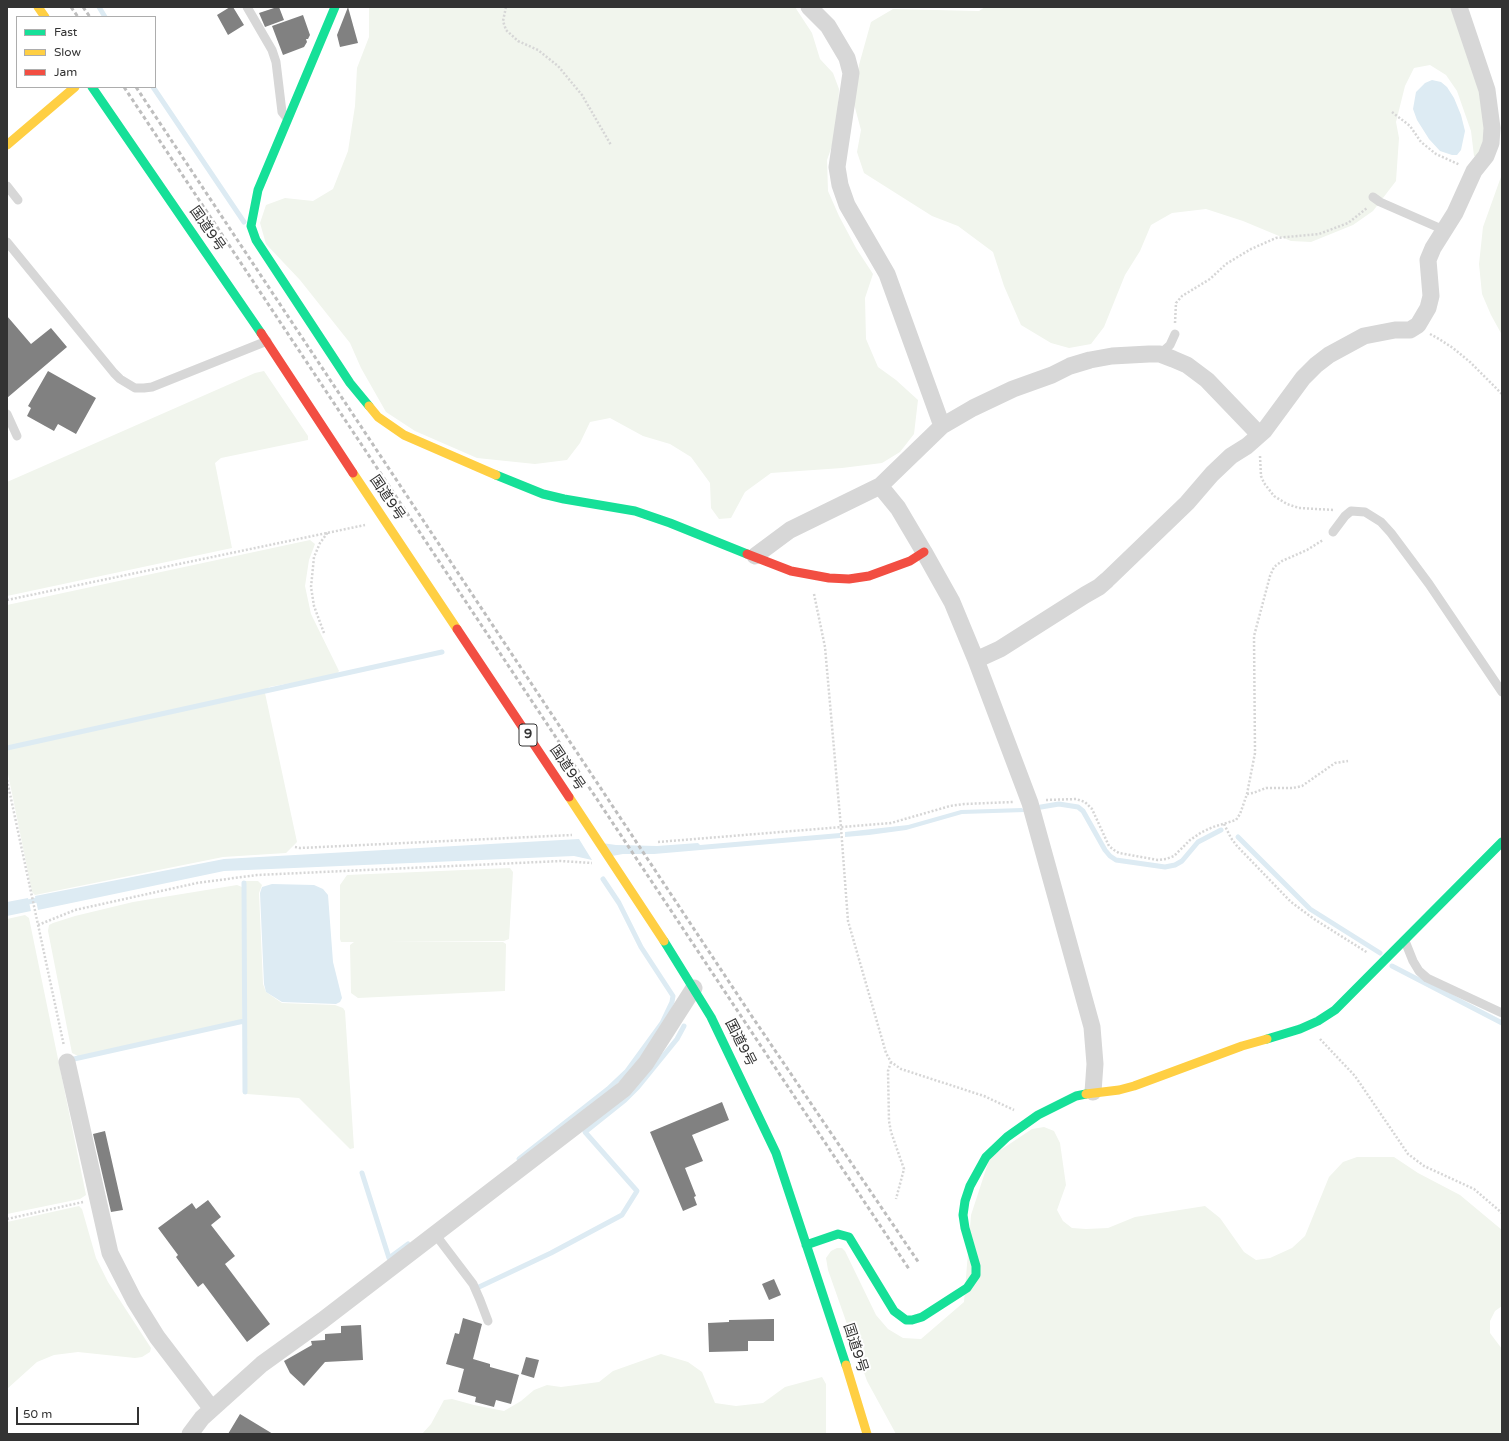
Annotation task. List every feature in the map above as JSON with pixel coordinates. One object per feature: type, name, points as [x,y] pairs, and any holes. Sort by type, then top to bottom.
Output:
[{"type":"main road","points":[[38,7],[44,16]]},
{"type":"main road","points":[[335,7],[258,190],[252,219],[253,233],[256,240],[350,383],[378,418],[404,435],[543,494],[635,512],[670,523],[755,556],[791,572],[810,576],[849,579],[869,576],[910,561],[924,552]]},
{"type":"main road","points":[[7,145],[74,88]]},
{"type":"main road","name":"国道9号","points":[[93,88],[267,341],[594,834],[694,988],[730,1054],[776,1153],[848,1370],[867,1434]]},
{"type":"main road","points":[[806,1245],[838,1234],[844,1234],[849,1237],[894,1311],[906,1320],[922,1317],[967,1288],[976,1275],[976,1266],[968,1242],[963,1215],[970,1186],[977,1171],[990,1152],[1006,1137],[1027,1122],[1063,1102],[1094,1092],[1119,1090],[1134,1086],[1242,1046],[1311,1025],[1335,1010],[1502,842]]},
{"type":"street","points":[[809,7],[828,26],[847,58],[851,73],[837,167],[840,185],[847,205],[887,274],[942,426]]},
{"type":"street","points":[[976,660],[1000,649],[1098,587],[1124,565],[1187,503],[1212,474],[1231,456],[1247,446],[1259,435],[1271,422],[1303,378],[1329,355],[1364,336],[1373,333],[1410,330],[1415,328],[1422,320],[1432,296],[1428,260],[1433,248],[1455,213],[1474,171],[1486,156],[1491,144],[1492,128],[1487,90],[1460,7]]},
{"type":"street","points":[[755,556],[790,530],[880,486],[942,426],[973,408],[1013,389],[1052,375],[1070,366],[1112,356],[1160,354],[1187,365],[1207,380],[1259,435]]},
{"type":"street","points":[[880,486],[898,508],[952,602],[976,660],[1030,803],[1092,1027],[1095,1064],[1094,1092]]},
{"type":"street","points":[[190,1434],[202,1418],[262,1364],[323,1320],[624,1088],[646,1063],[694,988]]},
{"type":"street","points":[[67,1062],[110,1254],[130,1294],[157,1337],[212,1409]]},
{"type":"lane","points":[[247,7],[272,50],[276,62],[282,112],[288,119]]},
{"type":"lane","points":[[7,186],[18,200]]},
{"type":"lane","points":[[1374,198],[1444,230]]},
{"type":"lane","points":[[7,242],[114,373],[120,379],[135,388],[152,387],[267,341]]},
{"type":"lane","points":[[1160,354],[1170,345],[1175,334]]},
{"type":"lane","points":[[7,414],[18,436]]},
{"type":"lane","points":[[1333,532],[1345,516],[1351,511],[1365,512],[1381,522],[1429,584],[1502,692]]},
{"type":"lane","points":[[1405,940],[1413,961],[1419,971],[1427,978],[1502,1013]]},
{"type":"lane","points":[[435,1234],[473,1284],[488,1321]]},
{"type":"path","points":[[506,7],[503,21],[506,30],[518,41],[538,50],[558,66],[582,95],[611,145]]},
{"type":"path","points":[[1392,112],[1410,126],[1421,142],[1436,154],[1474,171]]},
{"type":"path","points":[[1175,334],[1176,303],[1182,296],[1210,279],[1226,264],[1251,249],[1276,238],[1319,234],[1348,223],[1363,212],[1374,198]]},
{"type":"path","points":[[1415,328],[1440,339],[1453,348],[1470,362],[1502,394]]},
{"type":"path","points":[[1259,435],[1261,476],[1264,484],[1274,496],[1287,504],[1299,508],[1334,510],[1345,516]]},
{"type":"path","points":[[7,600],[363,525]]},
{"type":"path","points":[[324,633],[314,606],[311,587],[314,557],[320,543],[328,532]]},
{"type":"path","points":[[1039,800],[1076,799],[1085,802],[1092,809],[1109,846],[1114,850],[1119,853],[1158,860],[1174,856],[1190,840],[1202,832],[1236,820],[1240,814],[1247,794],[1255,753],[1254,636],[1270,576],[1274,567],[1282,561],[1307,550],[1333,532]]},
{"type":"path","points":[[810,576],[825,647],[848,921],[886,1053],[891,1062],[901,1068],[984,1096],[1014,1110],[1027,1122]]},
{"type":"path","points":[[1247,794],[1266,788],[1293,788],[1302,786],[1335,763],[1348,761]]},
{"type":"path","points":[[7,780],[67,1062]]},
{"type":"path","points":[[658,842],[841,828],[891,822],[964,804],[1017,802]]},
{"type":"path","points":[[1224,824],[1237,846],[1291,902],[1314,919],[1383,963]]},
{"type":"path","points":[[295,847],[300,848],[594,834]]},
{"type":"path","points":[[38,925],[75,910],[197,883],[258,875],[561,861],[615,866]]},
{"type":"path","points":[[1311,1025],[1324,1044],[1355,1076],[1408,1154],[1424,1166],[1474,1189],[1502,1213]]},
{"type":"path","points":[[891,1062],[888,1072],[890,1132],[904,1169],[896,1200]]},
{"type":"path","points":[[7,1219],[97,1199]]},
{"type":"shaded area","points":[[369,7],[795,7],[812,33],[820,59],[833,73],[839,89],[837,132],[827,160],[828,191],[856,248],[873,274],[865,298],[866,339],[878,367],[896,380],[918,400],[914,434],[900,452],[882,463],[842,468],[771,473],[745,492],[731,518],[719,519],[711,508],[710,483],[691,457],[670,444],[643,436],[610,418],[590,422],[580,443],[567,460],[535,464],[477,458],[415,431],[386,412],[361,368],[350,343],[300,280],[266,244],[260,223],[266,205],[285,198],[313,201],[333,189],[348,151],[355,106],[357,68],[369,37]]},
{"type":"shaded area","points":[[985,7],[1455,7],[1465,31],[1489,132],[1477,158],[1474,156],[1471,131],[1457,91],[1446,75],[1430,65],[1414,68],[1405,86],[1396,122],[1399,138],[1396,181],[1373,211],[1353,225],[1311,242],[1291,241],[1243,221],[1206,209],[1172,213],[1151,225],[1140,251],[1125,275],[1104,327],[1091,344],[1069,348],[1051,343],[1021,325],[1004,286],[993,252],[958,226],[932,216],[864,173],[857,152],[861,130],[854,104],[859,65],[871,22],[893,9],[979,11]]},
{"type":"shaded area","points":[[1432,80],[1441,82],[1447,87],[1454,98],[1461,115],[1465,131],[1461,150],[1457,155],[1440,151],[1429,139],[1417,120],[1413,109],[1416,92],[1425,83]]},
{"type":"shaded area","points":[[1502,174],[1502,335],[1482,294],[1479,264],[1483,227]]},
{"type":"shaded area","points":[[264,371],[308,436],[308,440],[221,458],[215,463],[232,548],[7,596],[7,482],[255,373]]},
{"type":"shaded area","points":[[310,540],[315,544],[309,560],[305,586],[311,614],[339,671],[336,675],[269,687],[265,693],[297,842],[286,853],[223,857],[35,895],[32,892],[7,769],[7,605]]},
{"type":"shaded area","points":[[1022,808],[1025,812],[962,814],[906,830],[845,837],[845,832],[908,825],[961,810]]},
{"type":"shaded area","points":[[840,833],[840,838],[654,854],[623,854],[612,856],[602,843],[616,845],[657,846],[698,843],[700,845]]},
{"type":"shaded area","points":[[579,839],[592,860],[574,856],[224,871],[38,910],[35,896],[224,859]]},
{"type":"shaded area","points":[[510,868],[513,872],[509,939],[504,941],[385,942],[503,942],[506,944],[505,991],[358,998],[351,993],[350,945],[354,942],[341,942],[340,939],[340,885],[347,875]]},
{"type":"shaded area","points":[[246,881],[258,881],[262,885],[259,893],[263,984],[266,992],[282,1003],[335,1005],[343,1008],[345,1011],[354,1148],[350,1149],[299,1098],[246,1093]]},
{"type":"shaded area","points":[[272,884],[314,885],[323,889],[328,895],[333,962],[342,998],[340,1002],[336,1004],[282,1002],[266,992],[264,984],[260,893],[262,887]]},
{"type":"shaded area","points":[[237,885],[242,887],[242,1020],[80,1057],[72,1053],[48,931],[49,925],[75,916],[133,902]]},
{"type":"shaded area","points":[[28,898],[31,911],[7,916],[7,902]]},
{"type":"shaded area","points":[[25,915],[29,918],[86,1195],[80,1199],[7,1214],[7,919]]},
{"type":"shaded area","points":[[1044,1127],[1054,1131],[1060,1143],[1066,1185],[1057,1210],[1063,1221],[1072,1228],[1108,1228],[1135,1217],[1205,1206],[1220,1218],[1244,1252],[1256,1260],[1270,1258],[1292,1248],[1305,1236],[1329,1177],[1343,1162],[1357,1157],[1394,1157],[1418,1173],[1460,1195],[1502,1230],[1502,1306],[1495,1311],[1490,1321],[1490,1333],[1502,1349],[1502,1434],[896,1434],[867,1381],[828,1270],[826,1258],[831,1251],[837,1248],[842,1248],[845,1251],[876,1315],[888,1329],[903,1338],[921,1339],[964,1302],[971,1215],[990,1157],[1032,1129]]},
{"type":"shaded area","points":[[79,1206],[82,1209],[96,1258],[108,1282],[151,1348],[150,1352],[142,1357],[135,1358],[78,1352],[54,1355],[37,1362],[7,1389],[7,1222]]},
{"type":"shaded area","points":[[661,1354],[688,1362],[702,1372],[715,1403],[736,1406],[763,1403],[785,1387],[822,1377],[826,1384],[826,1434],[422,1434],[431,1424],[444,1400],[452,1399],[504,1411],[521,1401],[534,1390],[547,1385],[561,1387],[599,1382],[613,1371]]},
{"type":"building","points":[[230,7],[233,7],[244,25],[228,35],[217,15]]},
{"type":"building","points":[[279,7],[284,20],[265,27],[259,13]]},
{"type":"building","points":[[348,7],[358,43],[340,47],[337,35]]},
{"type":"building","points":[[303,15],[310,35],[308,39],[306,39],[307,42],[304,47],[283,55],[272,26]]},
{"type":"building","points":[[7,316],[31,344],[51,328],[67,347],[7,398]]},
{"type":"building","points":[[48,371],[96,398],[76,434],[58,424],[54,431],[27,416],[31,408],[28,406]]},
{"type":"building","points":[[722,1102],[729,1120],[692,1135],[703,1161],[685,1168],[696,1196],[694,1197],[697,1205],[683,1211],[650,1132]]},
{"type":"building","points":[[105,1131],[123,1210],[111,1212],[93,1134]]},
{"type":"building","points":[[208,1200],[221,1217],[211,1225],[235,1256],[225,1264],[270,1324],[247,1342],[203,1283],[198,1287],[176,1257],[178,1255],[158,1228],[192,1203],[196,1209]]},
{"type":"building","points":[[774,1279],[781,1295],[769,1300],[762,1284]]},
{"type":"building","points":[[463,1318],[482,1324],[473,1359],[490,1364],[490,1367],[519,1375],[511,1404],[496,1400],[494,1407],[475,1402],[476,1397],[458,1392],[464,1369],[446,1364],[455,1333],[459,1334]]},
{"type":"building","points":[[774,1319],[774,1341],[748,1341],[748,1351],[709,1352],[708,1323],[729,1322],[729,1320]]},
{"type":"building","points":[[361,1325],[363,1360],[325,1362],[304,1386],[290,1373],[284,1361],[312,1345],[311,1341],[325,1340],[325,1334],[341,1333],[341,1326]]},
{"type":"building","points":[[526,1357],[539,1360],[534,1378],[521,1374]]},
{"type":"building","points":[[240,1414],[273,1434],[228,1434]]},
{"type":"waterway","points":[[99,7],[104,16]]},
{"type":"waterway","points":[[154,88],[244,222]]},
{"type":"waterway","points":[[7,748],[442,652]]},
{"type":"waterway","points":[[1041,807],[1059,804],[1078,807],[1083,811],[1105,850],[1110,856],[1116,860],[1165,867],[1175,865],[1182,861],[1198,842],[1221,830]]},
{"type":"waterway","points":[[1238,837],[1310,909],[1380,953]]},
{"type":"waterway","points":[[519,1159],[608,1089],[627,1071],[662,1023],[672,1002],[673,996],[641,947],[619,903],[603,879]]},
{"type":"waterway","points":[[244,883],[245,1092]]},
{"type":"waterway","points":[[24,903],[41,899]]},
{"type":"waterway","points":[[1392,966],[1502,1023]]},
{"type":"waterway","points":[[74,1059],[244,1021]]},
{"type":"waterway","points":[[479,1287],[551,1253],[622,1215],[637,1191],[585,1132],[625,1100],[638,1087],[677,1039],[684,1026]]},
{"type":"waterway","points":[[362,1173],[389,1258],[408,1244]]},
{"type":"railway","points":[[71,7],[77,16]]},
{"type":"railway","points":[[83,7],[89,16]]},
{"type":"railway","points":[[125,88],[909,1269]]},
{"type":"railway","points":[[137,88],[749,1012],[919,1263]]},
{"type":"traffic: fast","points":[[335,7],[258,190],[251,226],[256,240],[350,383],[369,406]]},
{"type":"traffic: fast","points":[[93,88],[261,333]]},
{"type":"traffic: fast","points":[[496,475],[543,494],[635,511],[670,523],[747,554]]},
{"type":"traffic: fast","points":[[1267,1039],[1300,1029],[1318,1021],[1335,1010],[1502,842]]},
{"type":"traffic: fast","points":[[664,941],[711,1017],[776,1153],[846,1365]]},
{"type":"traffic: fast","points":[[806,1245],[838,1234],[849,1237],[894,1311],[906,1320],[922,1317],[967,1288],[976,1275],[976,1266],[965,1228],[963,1215],[965,1201],[970,1186],[986,1157],[1007,1137],[1038,1115],[1076,1096],[1086,1094]]},
{"type":"traffic: slow","points":[[38,7],[44,16]]},
{"type":"traffic: slow","points":[[7,145],[74,88]]},
{"type":"traffic: slow","points":[[369,406],[378,417],[404,435],[496,475]]},
{"type":"traffic: slow","points":[[353,473],[457,629]]},
{"type":"traffic: slow","points":[[569,797],[664,941]]},
{"type":"traffic: slow","points":[[1086,1094],[1119,1090],[1134,1086],[1242,1046],[1267,1039]]},
{"type":"traffic: slow","points":[[846,1365],[867,1434]]},
{"type":"traffic: jam","points":[[261,333],[353,473]]},
{"type":"traffic: jam","points":[[747,554],[791,571],[829,578],[849,579],[869,576],[910,561],[924,552]]},
{"type":"traffic: jam","points":[[457,629],[569,797]]}]
